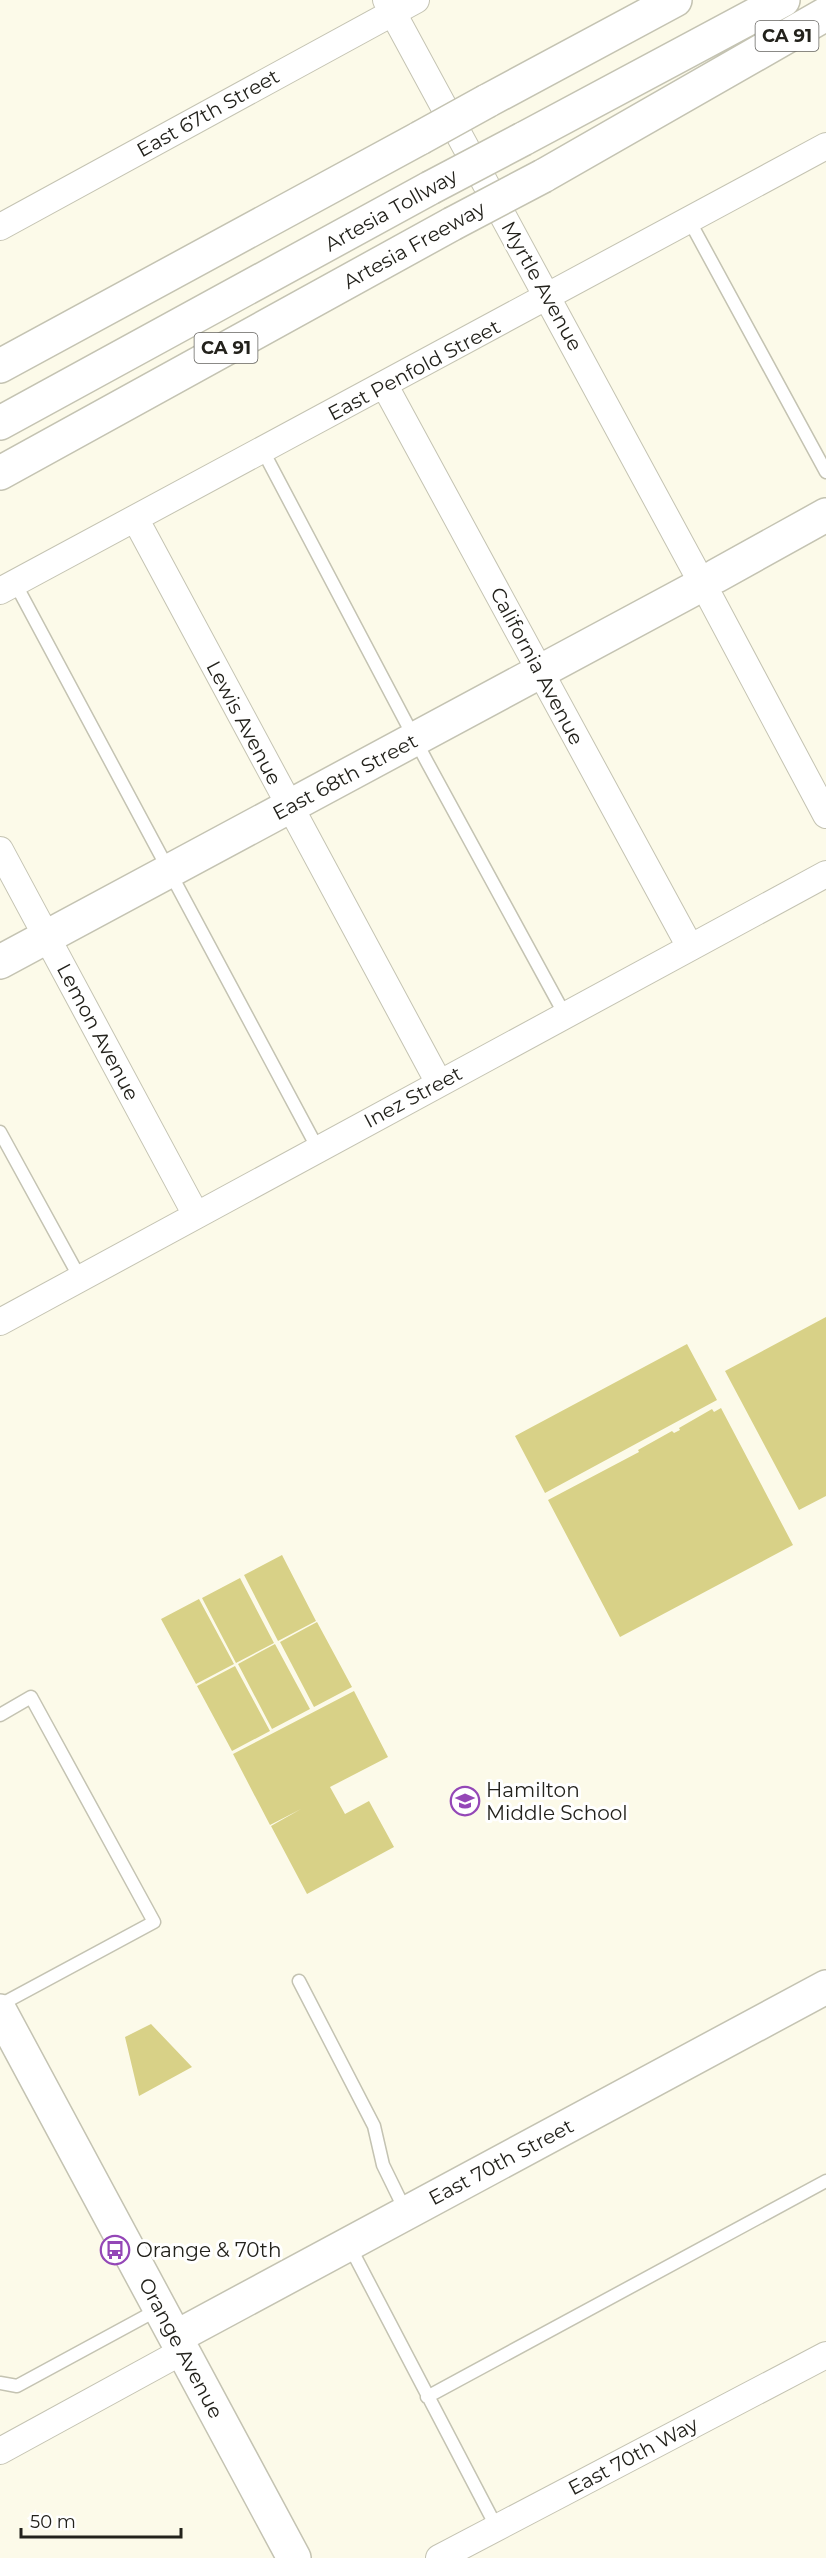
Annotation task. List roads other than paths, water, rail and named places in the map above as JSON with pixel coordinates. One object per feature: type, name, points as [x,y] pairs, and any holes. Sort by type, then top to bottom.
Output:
[{"type":"main road","points":[[524,82],[641,0]]},
{"type":"main road","points":[[0,366],[675,0]]},
{"type":"main road","name":"Artesia Tollway","points":[[0,423],[429,188],[783,0]]},
{"type":"main road","name":"Artesia Freeway","points":[[0,473],[543,176],[826,14]]},
{"type":"main road","points":[[747,58],[826,38]]},
{"type":"main road","name":"East 68th Street","points":[[0,962],[703,585],[826,515]]},
{"type":"main road","name":"East 70th Street","points":[[179,2344],[348,2244],[826,1988]]},
{"type":"main road","name":"Orange Avenue","points":[[0,2011],[294,2558]]},
{"type":"street","name":"East 67th Street","points":[[0,227],[389,6],[416,0]]},
{"type":"street","name":"Myrtle Avenue","points":[[389,6],[826,815]]},
{"type":"street","name":"East Penfold Street","points":[[8,587],[385,386],[826,146]]},
{"type":"street","name":"California Avenue","points":[[385,386],[690,947]]},
{"type":"street","name":"Lewis Avenue","points":[[136,520],[439,1083]]},
{"type":"street","name":"Lemon Avenue","points":[[0,850],[196,1215]]},
{"type":"street","name":"Inez Street","points":[[0,1322],[826,874]]},
{"type":"street","name":"East 70th Street","points":[[0,2451],[179,2344]]},
{"type":"street","name":"East 70th Way","points":[[439,2558],[826,2355]]},
{"type":"lane","points":[[689,220],[826,472]]},
{"type":"lane","points":[[263,451],[415,739],[565,1015]]},
{"type":"lane","points":[[8,587],[170,871],[318,1149]]},
{"type":"lane","points":[[0,1132],[80,1278]]},
{"type":"lane","points":[[0,1715],[32,1697],[154,1922],[0,2005]]},
{"type":"lane","points":[[299,1981],[374,2126],[383,2165],[407,2213]]},
{"type":"lane","points":[[428,2397],[826,2181]]},
{"type":"lane","points":[[348,2244],[497,2528]]},
{"type":"lane","points":[[0,2383],[17,2386],[160,2308]]},
{"type":"place","name":"Hamilton Middle School","points":[[465,1801]]},
{"type":"place","name":"Orange & 70th","points":[[115,2250]]}]
